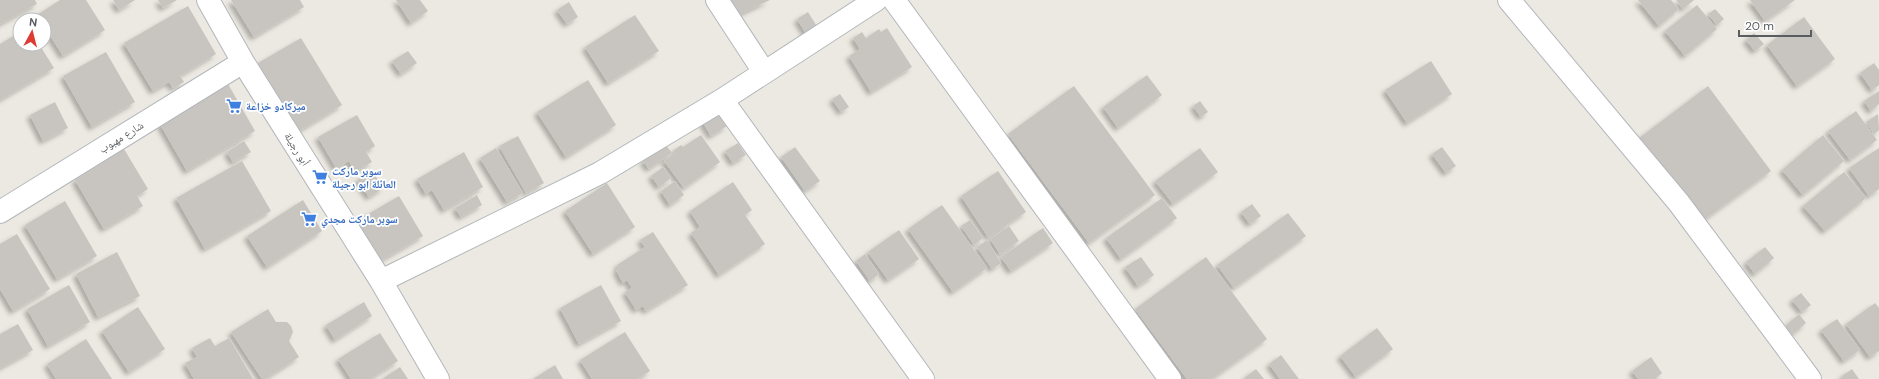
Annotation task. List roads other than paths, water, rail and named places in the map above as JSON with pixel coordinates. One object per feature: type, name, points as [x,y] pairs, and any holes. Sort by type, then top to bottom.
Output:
[{"type":"street","name":"أبو رجيلة","points":[[208,0],[243,62],[381,281],[438,379]]},
{"type":"street","points":[[717,0],[764,72]]},
{"type":"street","points":[[381,281],[600,173],[722,100],[876,0]]},
{"type":"street","points":[[894,0],[1170,379]]},
{"type":"street","points":[[1509,0],[1679,203],[1810,379]]},
{"type":"street","name":"شارع مهبوب","points":[[0,212],[243,62]]},
{"type":"street","points":[[722,100],[923,379]]},
{"type":"place","name":"ميركادو خزاعة","points":[[234,106]]},
{"type":"place","name":"سوبر ماركت العائلة ابو رجيلة","points":[[320,177]]},
{"type":"place","name":"سوبر ماركت مجدي","points":[[309,219]]}]
